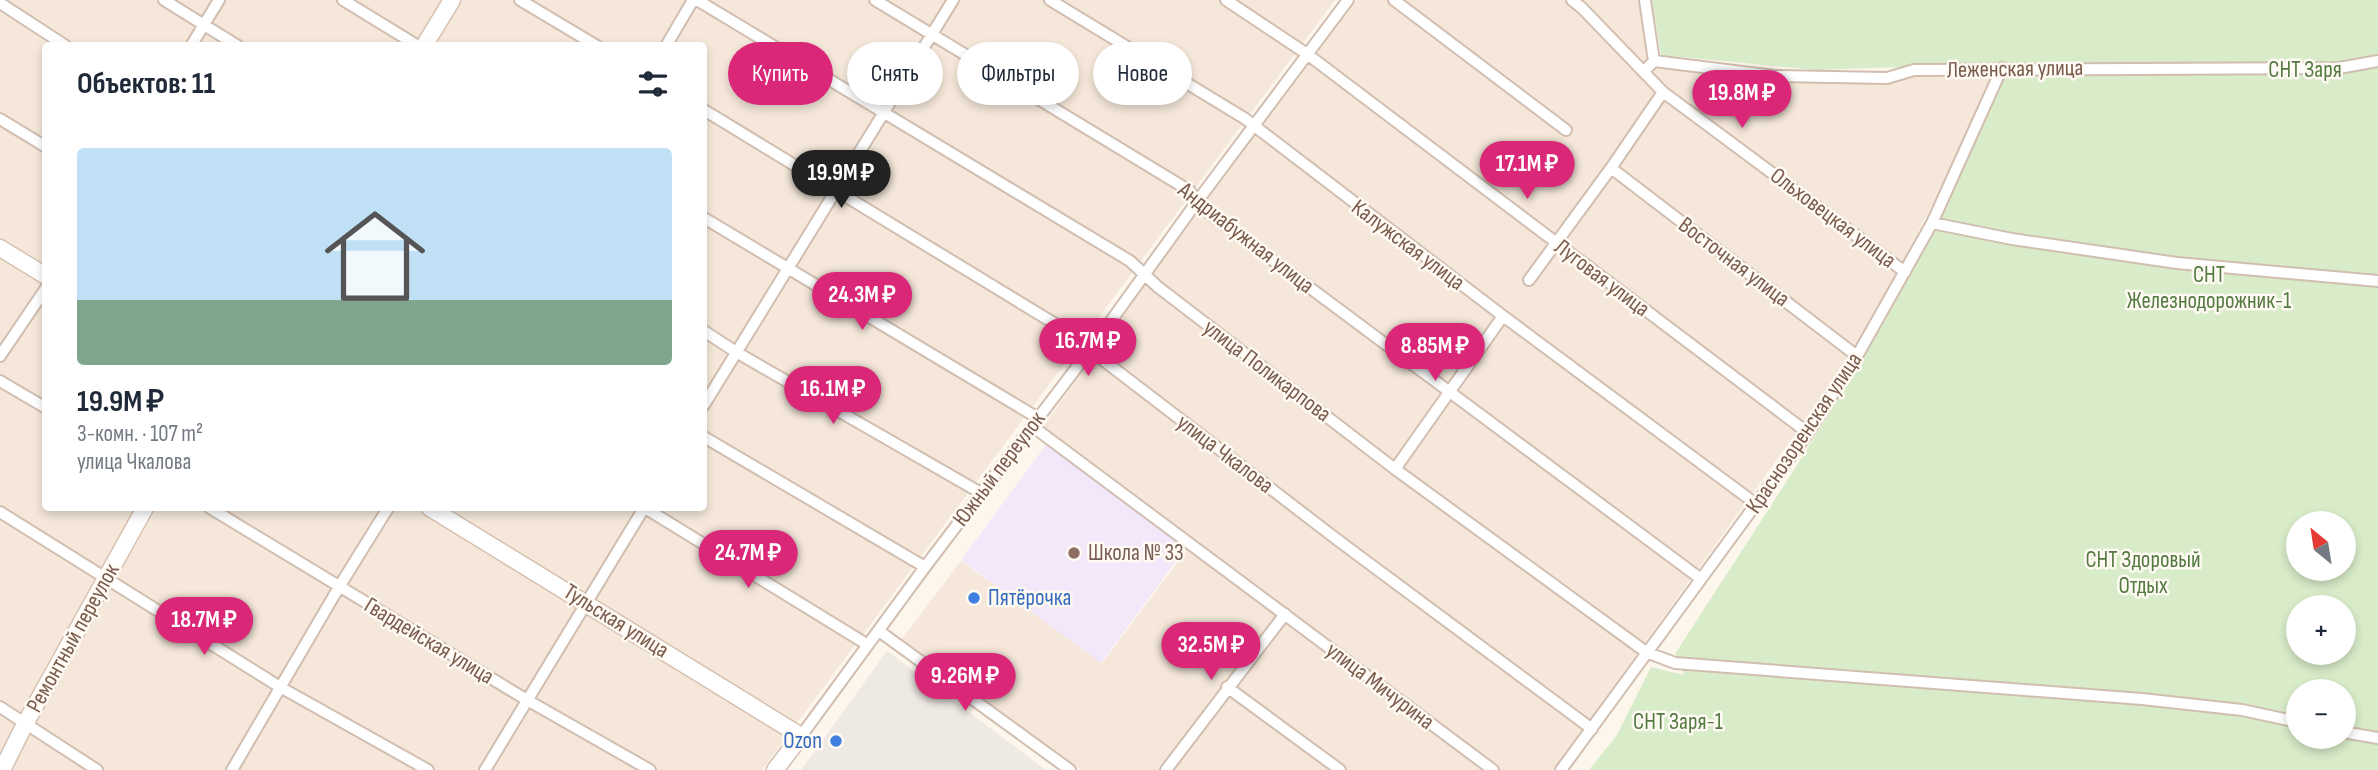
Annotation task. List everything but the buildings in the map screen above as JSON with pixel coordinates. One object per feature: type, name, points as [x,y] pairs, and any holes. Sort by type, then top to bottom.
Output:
[{"type":"main road","points":[[426,42],[452,0]]},
{"type":"main road","points":[[0,248],[42,274]]},
{"type":"main road","name":"Ремонтный переулок","points":[[2,770],[143,511]]},
{"type":"main road","name":"Тульская улица","points":[[435,511],[801,736]]},
{"type":"main road","name":"Южный переулок","points":[[775,770],[801,736]]},
{"type":"street","points":[[164,0],[232,42]]},
{"type":"street","points":[[193,42],[219,0]]},
{"type":"street","points":[[343,0],[411,42]]},
{"type":"street","points":[[520,0],[590,42]]},
{"type":"street","points":[[669,42],[695,0]]},
{"type":"street","name":"улица Поликарпова","points":[[695,0],[1130,261],[1158,287],[1395,469],[1646,652],[1675,663],[2142,699],[2242,710],[2286,719]]},
{"type":"street","name":"Андриабужная улица","points":[[875,0],[1190,191],[1196,203],[1701,579]]},
{"type":"street","points":[[707,400],[953,0]]},
{"type":"street","name":"Калужская улица","points":[[1050,0],[1254,125],[1503,316],[1756,503]]},
{"type":"street","name":"Луговая улица","points":[[1226,0],[1307,54],[1808,433]]},
{"type":"street","name":"Южный переулок","points":[[801,736],[1348,0]]},
{"type":"street","points":[[1394,0],[1566,130]]},
{"type":"street","name":"Ольховецкая улица","points":[[1572,0],[1663,92],[1905,272]]},
{"type":"street","points":[[1644,71],[1654,61],[1645,0]]},
{"type":"street","points":[[0,3],[60,42]]},
{"type":"street","name":"Леженская улица","points":[[1654,61],[1775,76],[1887,78],[1913,70],[2339,68],[2378,61]]},
{"type":"street","name":"Краснозоренская улица","points":[[1561,770],[1808,433],[1857,356],[1932,223],[2002,68]]},
{"type":"street","points":[[1529,280],[1663,92]]},
{"type":"street","name":"улица Чкалова","points":[[707,112],[1080,339],[1090,350],[1339,541],[1592,729]]},
{"type":"street","points":[[0,119],[42,145]]},
{"type":"street","name":"Восточная улица","points":[[1611,168],[1857,356]]},
{"type":"street","name":"улица Мичурина","points":[[707,220],[1035,422],[1284,614],[1493,770]]},
{"type":"street","points":[[1932,223],[2012,239],[2177,263],[2378,281]]},
{"type":"street","points":[[0,356],[42,294]]},
{"type":"street","points":[[1395,469],[1503,316]]},
{"type":"street","points":[[707,333],[981,493]]},
{"type":"street","points":[[0,381],[42,406]]},
{"type":"street","points":[[707,439],[925,567]]},
{"type":"street","name":"Гвардейская улица","points":[[215,511],[527,700],[650,770]]},
{"type":"street","points":[[232,770],[386,511]]},
{"type":"street","points":[[485,770],[643,511]]},
{"type":"street","points":[[650,511],[868,645]]},
{"type":"street","points":[[0,512],[280,687],[428,770]]},
{"type":"street","points":[[1166,770],[1284,614]]},
{"type":"street","points":[[879,631],[1070,770]]},
{"type":"street","points":[[1227,687],[1340,770]]},
{"type":"street","points":[[0,707],[97,770]]},
{"type":"street","points":[[2356,734],[2378,738]]},
{"type":"shaded area","points":[[0,0],[212,0],[186,42],[42,42],[42,280],[0,347]]},
{"type":"shaded area","points":[[223,0],[1335,0],[762,770],[0,770],[0,362],[42,293],[42,511],[707,511],[707,42],[197,42]]},
{"type":"shaded area","points":[[1357,0],[1640,0],[1649,60],[1775,77],[1996,75],[1898,273],[1848,361],[1553,770],[1172,770],[1286,614],[1042,428],[1196,214]]},
{"type":"shaded area","name":"Школа № 33","points":[[1048,442],[1188,545],[1101,663],[961,560]]},
{"type":"shaded area","points":[[1190,546],[1276,615],[1160,770],[1081,770],[902,639],[961,561],[1102,663]]},
{"type":"shaded area","points":[[887,651],[1046,770],[801,770]]},
{"type":"green space","points":[[1652,0],[2378,0],[2378,770],[1589,770],[1617,735],[1651,667],[1684,675],[1675,654],[1813,440],[1900,294],[1976,142],[2008,63],[1817,70],[1661,55]]},
{"type":"place","name":"Школа № 33","points":[[1074,553]]},
{"type":"place","name":"Пятёрочка","points":[[974,598]]},
{"type":"place","name":"Ozon","points":[[836,741]]},
{"type":"park label","name":"СНТ Заря","points":[[2305,70]]},
{"type":"park label","name":"СНТ Железнодорожник-1","points":[[2209,288]]},
{"type":"park label","name":"СНТ Здоровый Отдых","points":[[2143,573]]},
{"type":"park label","name":"СНТ Заря-1","points":[[1678,722]]}]
